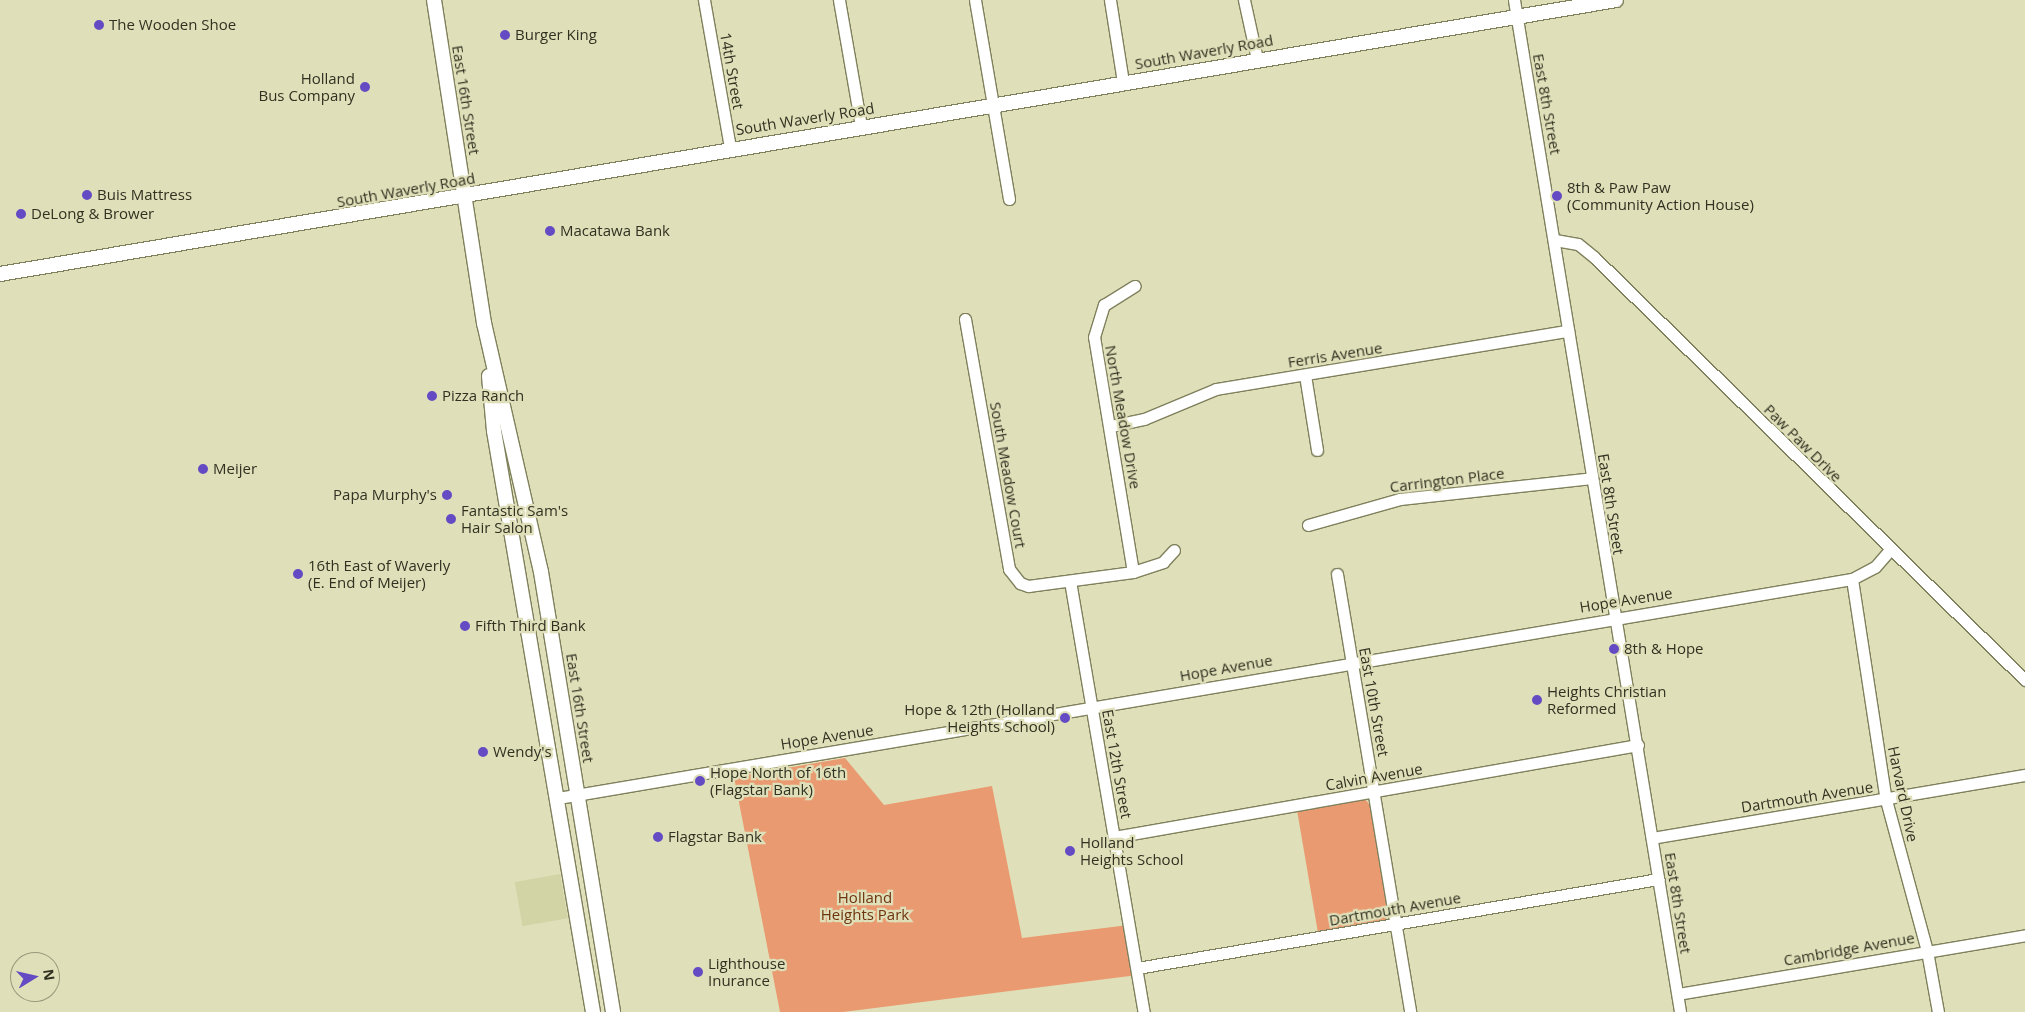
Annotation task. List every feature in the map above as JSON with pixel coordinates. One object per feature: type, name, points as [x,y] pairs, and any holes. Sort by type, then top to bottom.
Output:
[{"type":"main road","name":"East 16th Street","points":[[434,0],[484,323],[494,431],[593,1012]]},
{"type":"main road","name":"South Waverly Road","points":[[0,274],[464,197],[730,148],[1616,0]]},
{"type":"main road","name":"East 16th Street","points":[[484,323],[541,572],[613,1012]]},
{"type":"street","name":"14th Street","points":[[704,0],[730,148]]},
{"type":"street","points":[[839,0],[861,126]]},
{"type":"street","points":[[975,0],[1009,199]]},
{"type":"street","points":[[1110,0],[1123,82]]},
{"type":"street","points":[[1244,0],[1257,59]]},
{"type":"street","name":"East 8th Street","points":[[1514,0],[1555,240],[1615,617],[1638,745],[1680,1012]]},
{"type":"street","name":"Paw Paw Drive","points":[[1555,240],[1578,244],[1594,257],[1890,550],[2025,680]]},
{"type":"street","name":"North Meadow Drive","points":[[1132,572],[1096,323],[1110,299],[1135,286]]},
{"type":"street","name":"South Meadow Court","points":[[966,318],[1009,570],[1028,586],[1070,581],[1132,572],[1163,562],[1174,550]]},
{"type":"street","name":"Ferris Avenue","points":[[1111,426],[1144,419],[1216,389],[1568,330]]},
{"type":"street","points":[[1305,375],[1317,450]]},
{"type":"street","name":"Carrington Place","points":[[1308,525],[1400,499],[1592,478]]},
{"type":"street","name":"Hope Avenue","points":[[558,798],[1352,661],[1852,579],[1871,570],[1890,550]]},
{"type":"street","name":"East 10th Street","points":[[1337,574],[1410,1012]]},
{"type":"street","name":"Harvard Drive","points":[[1852,579],[1886,800],[1927,951],[1938,1012]]},
{"type":"street","name":"East 12th Street","points":[[1070,581],[1144,1012]]},
{"type":"street","name":"Calvin Avenue","points":[[1114,837],[1638,745]]},
{"type":"street","name":"Dartmouth Avenue","points":[[1652,838],[1886,800],[2025,775]]},
{"type":"street","name":"Dartmouth Avenue","points":[[1137,968],[1658,879]]},
{"type":"street","name":"Cambridge Avenue","points":[[1678,994],[2025,935]]},
{"type":"shaded area","points":[[560,874],[568,918],[523,926],[515,882]]},
{"type":"green space","name":"Holland Heights Park","points":[[845,758],[884,805],[992,786],[1022,938],[1129,925],[1138,975],[843,1012],[780,1012],[734,777]]},
{"type":"green space","points":[[1364,798],[1370,805],[1388,917],[1383,922],[1318,933],[1297,810]]},
{"type":"place","name":"The Wooden Shoe","points":[[99,25]]},
{"type":"place","name":"Burger King","points":[[505,35]]},
{"type":"place","name":"Holland Bus Company","points":[[365,87]]},
{"type":"place","name":"Buis Mattress","points":[[87,195]]},
{"type":"place","name":"8th & Paw Paw (Community Action House)","points":[[1557,196]]},
{"type":"place","name":"DeLong & Brower","points":[[21,214]]},
{"type":"place","name":"Macatawa Bank","points":[[550,231]]},
{"type":"place","name":"Pizza Ranch","points":[[432,396]]},
{"type":"place","name":"Meijer","points":[[203,469]]},
{"type":"place","name":"Papa Murphy's","points":[[447,495]]},
{"type":"place","name":"Fantastic Sam's Hair Salon","points":[[451,519]]},
{"type":"place","name":"16th East of Waverly (E. End of Meijer)","points":[[298,574]]},
{"type":"place","name":"Fifth Third Bank","points":[[465,626]]},
{"type":"place","name":"8th & Hope","points":[[1614,649]]},
{"type":"place","name":"Heights Christian Reformed","points":[[1537,700]]},
{"type":"place","name":"Hope & 12th (Holland Heights School)","points":[[1065,718]]},
{"type":"place","name":"Wendy's","points":[[483,752]]},
{"type":"place","name":"Hope North of 16th (Flagstar Bank)","points":[[700,781]]},
{"type":"place","name":"Flagstar Bank","points":[[658,837]]},
{"type":"place","name":"Holland Heights School","points":[[1070,851]]},
{"type":"place","name":"Lighthouse Inurance","points":[[698,972]]}]
